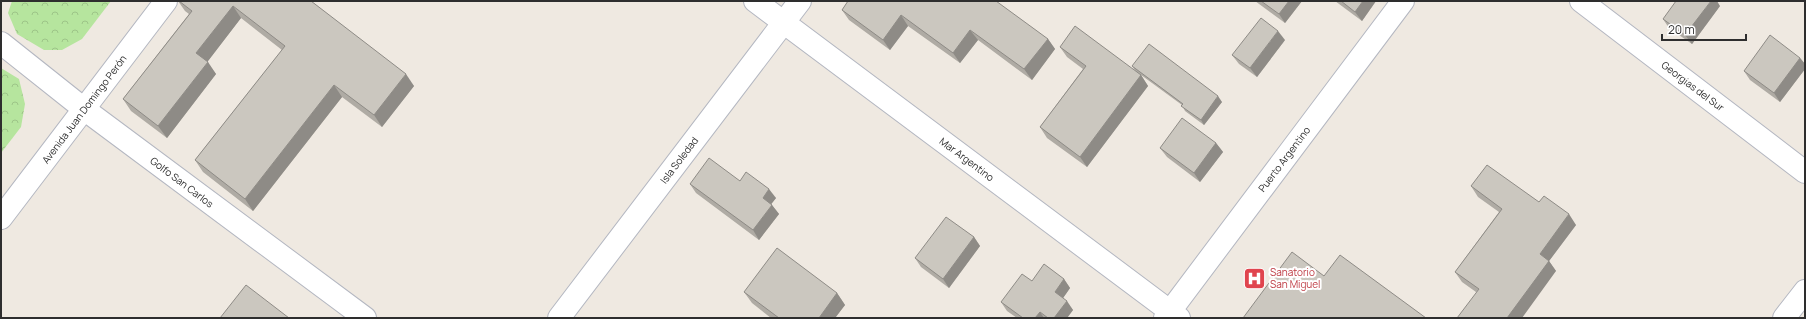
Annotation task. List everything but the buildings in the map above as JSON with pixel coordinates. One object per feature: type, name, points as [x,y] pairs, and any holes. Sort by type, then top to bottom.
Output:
[{"type":"street","name":"Avenida Juan Domingo Perón","points":[[1,218],[166,1]]},
{"type":"street","name":"Mar Argentino","points":[[755,1],[1171,316]]},
{"type":"street","name":"Isla Soledad","points":[[558,318],[800,1]]},
{"type":"street","name":"Puerto Argentino","points":[[1171,316],[1404,1]]},
{"type":"street","name":"Georgias del Sur","points":[[1581,1],[1805,172]]},
{"type":"street","name":"Golfo San Carlos","points":[[1,43],[84,109],[365,318]]},
{"type":"street","points":[[1784,318],[1805,291]]},
{"type":"green space","points":[[12,1],[111,1],[82,39],[62,50],[44,50],[17,34],[8,13]]},
{"type":"green space","points":[[1,68],[19,79],[25,104],[21,127],[1,153]]},
{"type":"place","name":"Sanatorio San Miguel","points":[[1255,278]]}]
